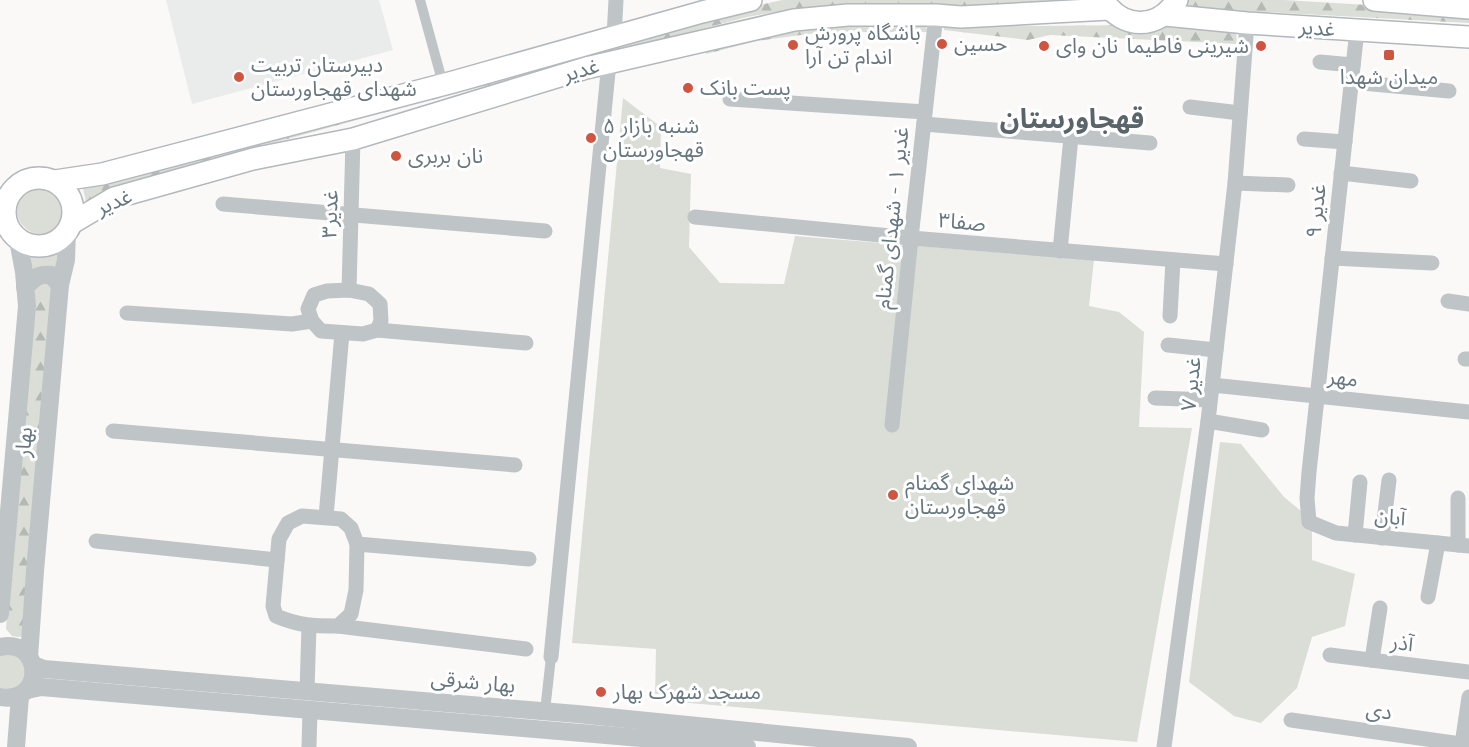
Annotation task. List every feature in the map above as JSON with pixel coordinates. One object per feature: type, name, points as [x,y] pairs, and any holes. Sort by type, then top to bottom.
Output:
[{"type":"main road","name":"غدیر","points":[[55,181],[102,174],[751,0]]},
{"type":"main road","points":[[1374,0],[1469,8]]},
{"type":"main road","name":"غدیر","points":[[69,227],[114,198],[254,159],[353,140],[586,68],[794,20],[848,15],[961,17],[1106,4]]},
{"type":"main road","points":[[1106,4],[1118,16],[1136,22],[1156,20],[1171,7]]},
{"type":"main road","name":"غدیر","points":[[1171,7],[1247,23],[1469,37]]},
{"type":"main road","points":[[32,178],[55,181],[69,194],[72,203],[73,213],[69,227],[55,242],[41,246],[27,244],[10,236],[4,218],[5,195],[23,181],[32,178]]},
{"type":"street","points":[[420,0],[443,84]]},
{"type":"street","points":[[614,37],[616,0]]},
{"type":"street","name":"غدیر ۱ - شهدای گمنام","points":[[892,425],[936,15]]},
{"type":"street","name":"غدیر ۷","points":[[1164,747],[1208,421],[1226,264],[1235,183],[1247,23]]},
{"type":"street","name":"غدیر ۹","points":[[1309,522],[1306,498],[1357,30]]},
{"type":"street","points":[[545,711],[609,62]]},
{"type":"street","points":[[1320,62],[1353,65]]},
{"type":"street","points":[[1351,82],[1449,92]]},
{"type":"street","points":[[730,99],[924,118],[1065,140],[1150,143]]},
{"type":"street","points":[[1190,108],[1240,113]]},
{"type":"street","points":[[1304,139],[1345,142]]},
{"type":"street","name":"غدیر۳","points":[[349,290],[353,140]]},
{"type":"street","points":[[1060,250],[1065,140]]},
{"type":"street","points":[[1341,173],[1411,181]]},
{"type":"street","points":[[1235,183],[1288,185]]},
{"type":"street","points":[[223,204],[545,231]]},
{"type":"street","name":"صفا۳","points":[[695,217],[911,238],[1226,264]]},
{"type":"street","name":"بهار","points":[[23,693],[32,683],[34,674],[31,661],[36,559],[60,285],[66,260],[69,227]]},
{"type":"street","name":"بهار","points":[[0,614],[27,306],[25,287],[10,236]]},
{"type":"street","points":[[1332,258],[1432,263]]},
{"type":"street","points":[[1170,316],[1173,260]]},
{"type":"street","points":[[25,287],[43,274],[51,275],[60,285]]},
{"type":"street","points":[[377,330],[381,321],[380,304],[369,294],[349,290],[327,291],[314,295],[308,309],[312,321],[321,331],[363,334],[377,330],[525,343]]},
{"type":"street","points":[[1448,301],[1469,304]]},
{"type":"street","points":[[127,313],[292,324],[312,321]]},
{"type":"street","points":[[326,517],[342,333]]},
{"type":"street","points":[[1168,345],[1216,350]]},
{"type":"street","name":"مهر","points":[[1155,398],[1211,392],[1317,396],[1469,412]]},
{"type":"street","points":[[1208,421],[1262,429]]},
{"type":"street","points":[[113,431],[515,465]]},
{"type":"street","points":[[1382,538],[1389,480]]},
{"type":"street","points":[[1355,535],[1360,482]]},
{"type":"street","points":[[1458,498],[1463,545]]},
{"type":"street","points":[[338,626],[351,614],[356,590],[357,544],[351,528],[341,519],[302,516],[288,523],[279,539],[273,606],[276,616],[309,626],[338,626],[526,649]]},
{"type":"street","name":"آبان","points":[[1309,522],[1336,533],[1463,545]]},
{"type":"street","points":[[96,541],[277,560]]},
{"type":"street","points":[[1428,597],[1438,543]]},
{"type":"street","points":[[357,544],[530,559]]},
{"type":"street","points":[[1372,660],[1380,608]]},
{"type":"street","points":[[307,691],[309,626]]},
{"type":"street","name":"بهار شرقی","points":[[0,646],[15,646],[23,650],[31,661],[44,669],[545,711],[603,733],[908,747]]},
{"type":"street","name":"آذر","points":[[1330,655],[1469,672]]},
{"type":"street","name":"بهار شرقی","points":[[0,697],[11,699],[41,687],[747,747]]},
{"type":"street","points":[[16,747],[23,693]]},
{"type":"street","points":[[1463,746],[1469,697]]},
{"type":"street","points":[[309,747],[310,710]]},
{"type":"street","name":"دی","points":[[1291,720],[1463,746]]},
{"type":"shaded area","name":"دبیرستان تربیت شهدای قهجاورستان","points":[[166,0],[379,0],[393,50],[192,104]]},
{"type":"green space","points":[[782,0],[1099,0],[1041,8],[871,3],[800,8],[747,17],[230,155],[87,207],[82,184],[703,18]]},
{"type":"green space","points":[[1185,0],[1284,0],[1469,11],[1469,23],[1190,8],[1183,5]]},
{"type":"green space","points":[[926,24],[927,32],[823,32],[757,41],[706,54],[707,45],[809,25]]},
{"type":"green space","points":[[943,24],[1236,28],[1237,44],[1050,35],[1028,40],[944,30]]},
{"type":"green space","name":"شهدای گمنام قهجاورستان","points":[[623,98],[661,127],[660,168],[691,174],[689,247],[720,283],[784,284],[795,236],[1094,260],[1089,306],[1119,312],[1144,332],[1139,427],[1192,428],[1137,742],[655,700],[656,649],[572,643]]},
{"type":"green space","points":[[45,185],[57,190],[64,202],[66,211],[64,220],[52,232],[33,233],[19,220],[16,211],[18,201],[31,186]]},
{"type":"green space","points":[[58,245],[58,280],[27,280],[22,247],[48,250]]},
{"type":"green space","points":[[53,281],[26,636],[18,637],[12,636],[6,629],[29,326],[36,282]]},
{"type":"green space","points":[[1220,442],[1241,444],[1284,497],[1312,520],[1312,560],[1355,574],[1345,626],[1312,637],[1297,688],[1261,723],[1234,716],[1189,682]]},
{"type":"green space","points":[[0,649],[21,652],[30,681],[0,695]]},
{"type":"place","name":"حسین","points":[[942,44]]},
{"type":"place","name":"باشگاه پرورش اندام تن آرا","points":[[793,45]]},
{"type":"place","name":"نان وای","points":[[1044,46]]},
{"type":"place","name":"شیرینی فاطیما","points":[[1261,46]]},
{"type":"place","name":"میدان شهدا","points":[[1389,55]]},
{"type":"place","name":"دبیرستان تربیت شهدای قهجاورستان","points":[[239,77]]},
{"type":"place","name":"پست بانک","points":[[688,88]]},
{"type":"place","name":"۵ شنبه بازار قهجاورستان","points":[[591,138]]},
{"type":"place","name":"نان بربری","points":[[396,156]]},
{"type":"place","name":"شهدای گمنام قهجاورستان","points":[[893,495]]},
{"type":"place","name":"مسجد شهرک بهار","points":[[601,692]]},
{"type":"district","name":"قهجاورستان","points":[[1072,119]]}]
